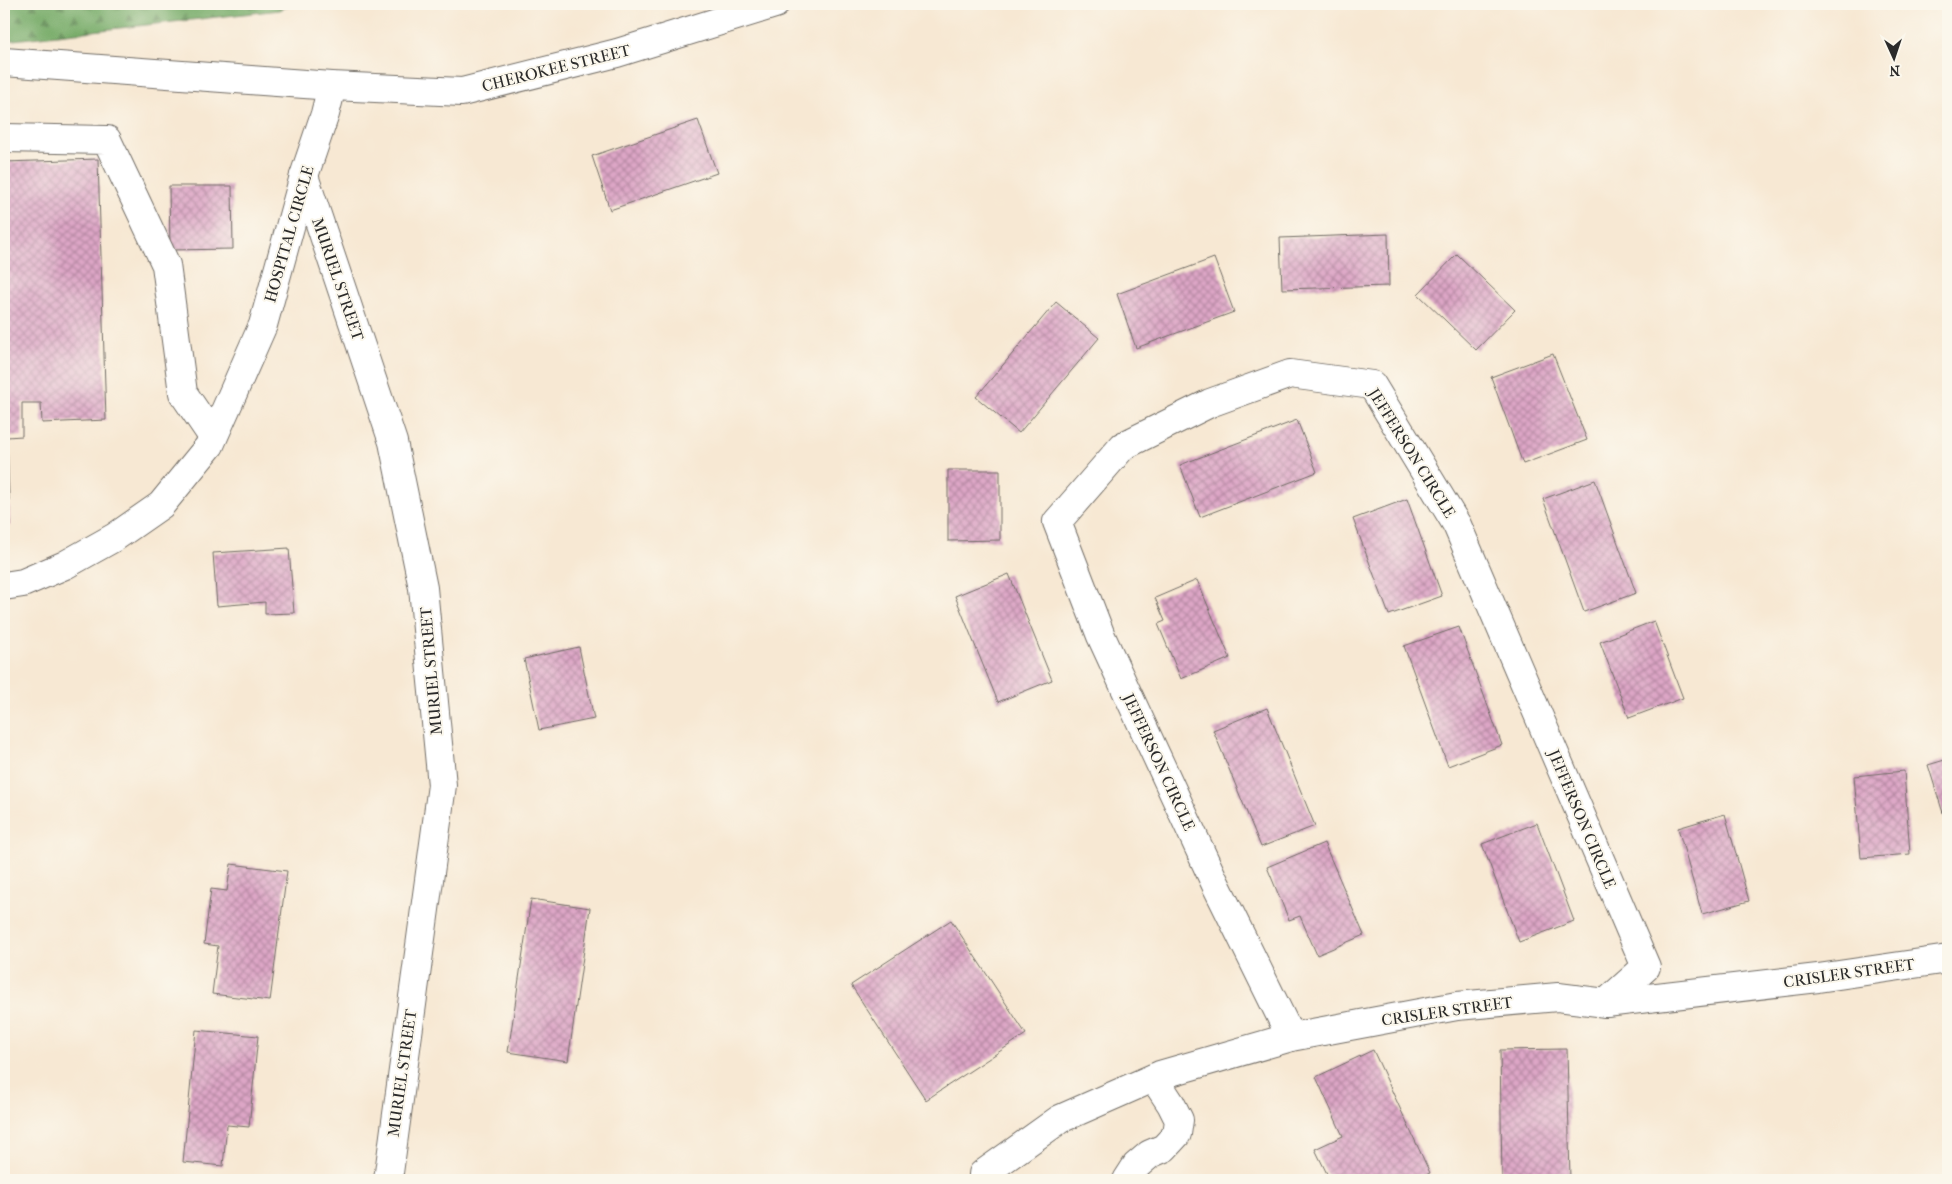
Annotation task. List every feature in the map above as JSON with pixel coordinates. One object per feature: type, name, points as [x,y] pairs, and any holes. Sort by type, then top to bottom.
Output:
[{"type":"street","name":"CHEROKEE STREET","points":[[332,86],[462,92],[617,53],[775,4]]},
{"type":"street","points":[[4,62],[332,86]]},
{"type":"street","name":"HOSPITAL CIRCLE","points":[[4,586],[23,583],[64,565],[115,538],[162,505],[210,445],[263,326],[304,176],[325,114],[332,86]]},
{"type":"street","points":[[4,138],[107,140],[166,266],[183,393],[214,437]]},
{"type":"street","name":"MURIEL STREET","points":[[304,176],[393,442],[424,588],[442,785],[388,1180]]},
{"type":"street","name":"JEFFERSON CIRCLE","points":[[1291,1037],[1216,884],[1101,636],[1057,522],[1122,446],[1210,403],[1290,374],[1372,385],[1457,525],[1646,967],[1606,1003]]},
{"type":"street","name":"CRISLER STREET","points":[[984,1178],[1060,1119],[1154,1078],[1291,1037],[1457,1006],[1558,997],[1606,1003],[1818,978],[1948,959]]},
{"type":"street","points":[[1127,1180],[1136,1166],[1150,1154],[1164,1148],[1176,1134],[1179,1120],[1172,1104],[1154,1078]]},
{"type":"green space","points":[[4,4],[293,4],[280,10],[4,41]]},
{"type":"building","points":[[698,120],[717,173],[610,210],[592,156]]},
{"type":"building","points":[[98,159],[106,420],[42,423],[41,403],[22,403],[22,436],[7,437],[10,526],[4,526],[4,162]]},
{"type":"building","points":[[169,186],[232,186],[233,249],[170,250]]},
{"type":"building","points":[[1388,234],[1389,286],[1282,289],[1280,238]]},
{"type":"building","points":[[1457,254],[1515,310],[1476,350],[1418,294]]},
{"type":"building","points":[[1214,258],[1234,312],[1136,348],[1117,294]]},
{"type":"building","points":[[1056,302],[1099,338],[1019,433],[976,397]]},
{"type":"building","points":[[1553,354],[1587,440],[1523,464],[1491,377]]},
{"type":"building","points":[[1297,420],[1317,472],[1200,517],[1180,465]]},
{"type":"building","points":[[948,470],[1000,470],[1000,540],[948,541]]},
{"type":"building","points":[[1595,480],[1636,593],[1584,612],[1543,499]]},
{"type":"building","points":[[1407,499],[1442,596],[1389,615],[1353,519]]},
{"type":"building","points":[[289,548],[294,613],[265,614],[265,602],[217,606],[213,553]]},
{"type":"building","points":[[1009,574],[1052,680],[998,702],[955,596]]},
{"type":"building","points":[[1197,580],[1230,658],[1181,679],[1158,624],[1165,621],[1155,598]]},
{"type":"building","points":[[1654,621],[1683,698],[1629,718],[1600,642]]},
{"type":"building","points":[[1459,627],[1502,745],[1448,766],[1404,646]]},
{"type":"building","points":[[579,647],[594,719],[539,730],[524,659]]},
{"type":"building","points":[[1267,708],[1315,826],[1261,847],[1213,730]]},
{"type":"building","points":[[1948,759],[1948,829],[1928,765]]},
{"type":"building","points":[[1904,771],[1910,854],[1861,858],[1854,776]]},
{"type":"building","points":[[1725,814],[1749,901],[1702,914],[1678,828]]},
{"type":"building","points":[[1537,823],[1574,921],[1519,942],[1482,844]]},
{"type":"building","points":[[1324,843],[1364,935],[1317,955],[1300,916],[1289,920],[1267,867]]},
{"type":"building","points":[[231,864],[287,871],[270,1001],[212,994],[218,946],[204,944],[211,889],[227,891]]},
{"type":"building","points":[[531,899],[590,908],[568,1061],[508,1052]]},
{"type":"building","points":[[951,920],[1026,1034],[926,1100],[851,985]]},
{"type":"building","points":[[196,1030],[258,1036],[249,1127],[227,1125],[223,1166],[183,1162]]},
{"type":"building","points":[[1567,1049],[1570,1180],[1502,1180],[1500,1050]]},
{"type":"building","points":[[1373,1050],[1430,1173],[1414,1180],[1330,1180],[1315,1149],[1343,1136],[1316,1077]]}]
